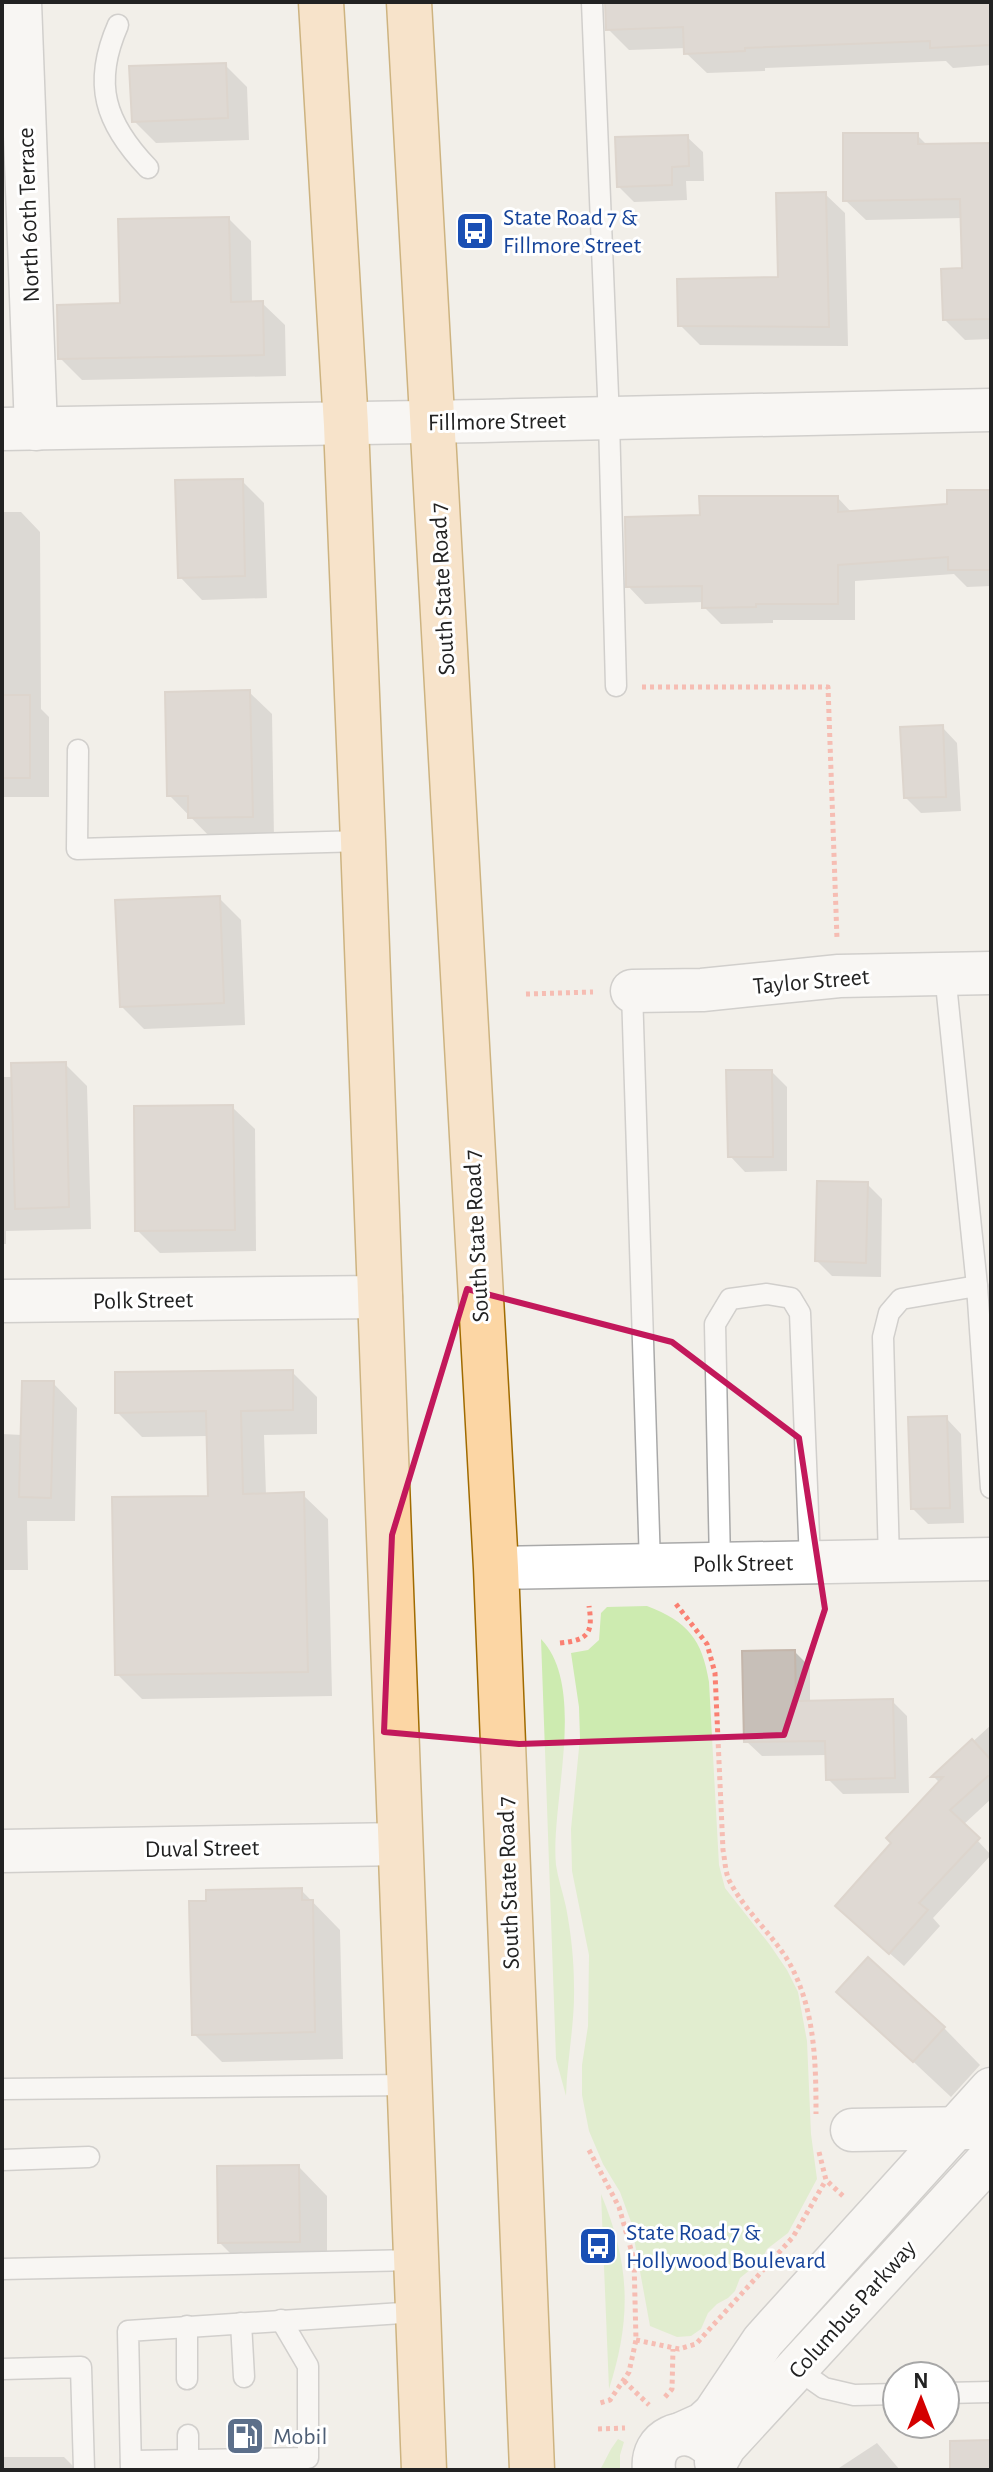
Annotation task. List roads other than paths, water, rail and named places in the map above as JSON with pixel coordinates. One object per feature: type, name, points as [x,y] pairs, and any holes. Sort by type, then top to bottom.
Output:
[{"type":"main road","points":[[321,2],[346,425],[424,2470]]},
{"type":"main road","name":"South State Road 7","points":[[409,2],[496,1568],[532,2470]]},
{"type":"street","name":"North 60th Terrace","points":[[19,429],[14,160],[20,2]]},
{"type":"street","name":"Fillmore Street","points":[[19,429],[609,420],[991,410]]},
{"type":"street","name":"Taylor Street","points":[[632,991],[702,990],[839,976],[991,973]]},
{"type":"street","name":"Polk Street","points":[[2,1301],[381,1297]]},
{"type":"street","name":"Polk Street","points":[[496,1568],[991,1559]]},
{"type":"street","name":"Duval Street","points":[[2,1851],[401,1844]]},
{"type":"street","name":"Columbus Parkway","points":[[654,2470],[654,2453],[671,2436],[668,2421],[703,2424],[714,2414],[763,2341],[871,2221],[973,2128],[991,2089]]},
{"type":"street","points":[[828,2134],[973,2128]]},
{"type":"street","name":"Columbus Parkway","points":[[716,2466],[725,2446],[991,2157]]},
{"type":"street","points":[[668,2421],[706,2441],[713,2450],[716,2466]]},
{"type":"lane","points":[[592,2],[616,686]]},
{"type":"lane","points":[[118,25],[107,49],[105,94],[109,113],[132,150],[148,168]]},
{"type":"lane","points":[[78,750],[77,849],[363,841]]},
{"type":"lane","points":[[945,974],[977,1286],[991,1488]]},
{"type":"lane","points":[[632,991],[650,1565]]},
{"type":"lane","points":[[889,1561],[883,1337],[889,1313],[901,1299],[977,1286]]},
{"type":"lane","points":[[720,1564],[715,1324],[730,1299],[767,1294],[791,1298],[800,1313],[810,1562]]},
{"type":"lane","points":[[2,2089],[409,2085]]},
{"type":"lane","points":[[2,2160],[89,2157]]},
{"type":"lane","points":[[2,2269],[415,2260]]},
{"type":"lane","points":[[281,2320],[308,2366],[308,2458],[188,2460],[131,2466],[128,2331],[187,2326],[241,2323],[281,2320],[417,2312]]},
{"type":"lane","points":[[241,2323],[244,2377]]},
{"type":"lane","points":[[187,2326],[187,2379]]},
{"type":"lane","points":[[2,2369],[81,2367],[84,2470]]},
{"type":"lane","points":[[797,2369],[824,2388],[854,2395],[881,2394]]},
{"type":"lane","points":[[961,2393],[991,2392]]},
{"type":"lane","points":[[246,2433],[247,2459]]},
{"type":"lane","points":[[188,2435],[188,2460]]},
{"type":"place","name":"State Road 7 & Fillmore Street","points":[[475,231]]},
{"type":"place","name":"State Road 7 & Hollywood Boulevard","points":[[598,2246]]},
{"type":"place","name":"Mobil","points":[[245,2436]]}]
